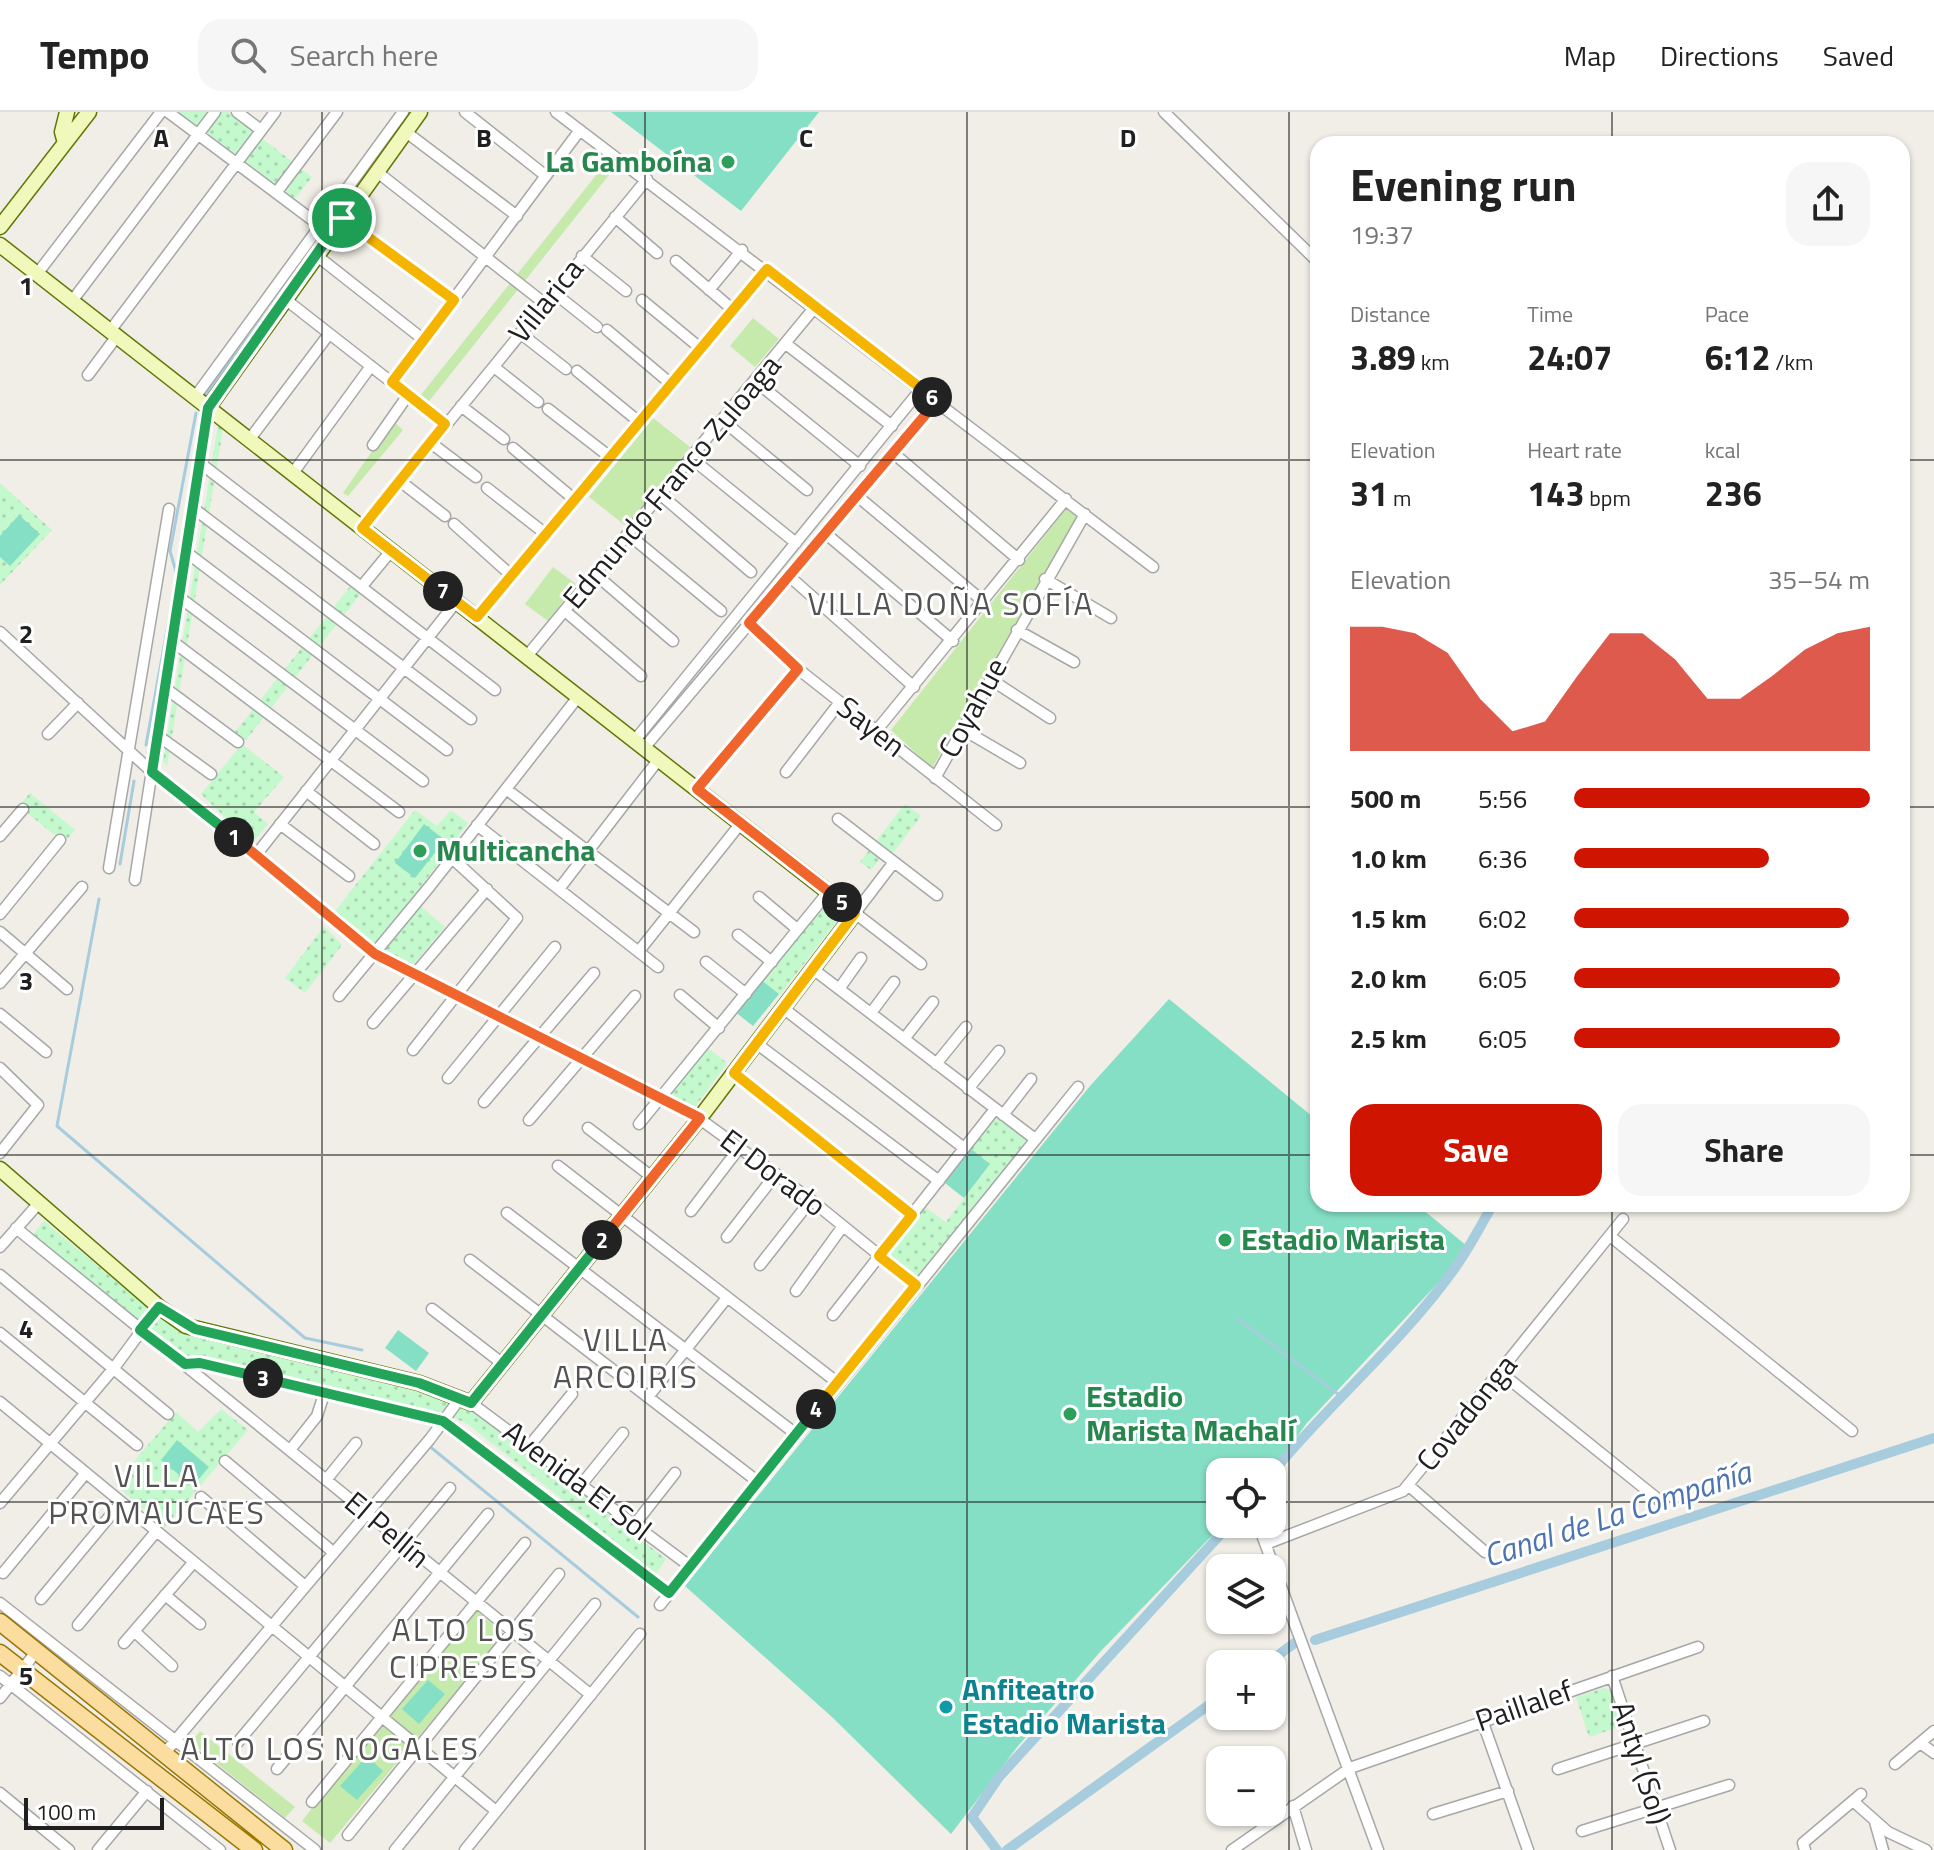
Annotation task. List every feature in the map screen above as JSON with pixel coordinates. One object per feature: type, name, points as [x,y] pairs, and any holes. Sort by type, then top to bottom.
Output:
[{"type":"main road","points":[[0,1622],[284,1850]]},
{"type":"main road","points":[[0,1653],[254,1850]]},
{"type":"street","points":[[0,227],[89,112]]},
{"type":"street","points":[[37,274],[161,112]]},
{"type":"street","points":[[168,112],[325,230]]},
{"type":"street","points":[[72,301],[215,112]]},
{"type":"street","points":[[237,112],[261,130]]},
{"type":"street","points":[[88,375],[114,334],[275,112]]},
{"type":"street","points":[[276,193],[337,112]]},
{"type":"street","points":[[195,397],[325,230],[403,112]]},
{"type":"street","points":[[135,880],[208,408],[316,255],[325,230],[342,218],[420,112]]},
{"type":"street","points":[[465,112],[546,176]]},
{"type":"street","points":[[556,112],[767,269],[1153,567]]},
{"type":"street","points":[[1164,112],[1310,254]]},
{"type":"street","points":[[65,113],[62,132],[65,143]]},
{"type":"street","points":[[392,382],[580,130]]},
{"type":"street","points":[[406,132],[517,216]]},
{"type":"street","points":[[376,171],[544,303]]},
{"type":"street","name":"Villarica","points":[[362,528],[647,179]]},
{"type":"street","points":[[615,217],[657,253]]},
{"type":"street","points":[[342,218],[454,300]]},
{"type":"street","points":[[0,245],[921,964]]},
{"type":"street","points":[[709,290],[742,250]]},
{"type":"street","points":[[316,255],[424,340]]},
{"type":"street","points":[[582,256],[626,291]]},
{"type":"street","points":[[676,261],[732,309]]},
{"type":"street","points":[[477,617],[767,269]]},
{"type":"street","points":[[553,292],[670,383]]},
{"type":"street","points":[[285,299],[445,424]]},
{"type":"street","points":[[642,300],[699,347]]},
{"type":"street","name":"Edmundo Franco Zuloaga","points":[[527,656],[815,307]]},
{"type":"street","points":[[520,333],[638,421]]},
{"type":"street","points":[[249,440],[329,334]]},
{"type":"street","points":[[786,344],[892,426]]},
{"type":"street","points":[[293,473],[371,366]]},
{"type":"street","points":[[494,367],[610,457]]},
{"type":"street","points":[[755,381],[860,466]]},
{"type":"street","points":[[640,744],[796,543],[921,389]]},
{"type":"street","points":[[373,445],[408,395]]},
{"type":"street","points":[[640,744],[749,623],[937,401]]},
{"type":"street","points":[[461,406],[504,439]]},
{"type":"street","points":[[722,420],[807,490]]},
{"type":"street","points":[[431,443],[476,477]]},
{"type":"street","points":[[513,448],[575,500]]},
{"type":"street","points":[[892,452],[1019,560]]},
{"type":"street","points":[[691,458],[796,543]]},
{"type":"street","points":[[200,463],[495,690]]},
{"type":"street","points":[[400,481],[445,516]]},
{"type":"street","points":[[487,488],[547,535]]},
{"type":"street","points":[[661,495],[751,572]]},
{"type":"street","points":[[856,495],[984,602]]},
{"type":"street","points":[[876,731],[953,641],[1066,499]]},
{"type":"street","points":[[193,508],[471,719]]},
{"type":"street","points":[[109,868],[169,509]]},
{"type":"street","name":"Coyahue","points":[[935,778],[1045,579],[1085,514]]},
{"type":"street","points":[[454,524],[512,576]]},
{"type":"street","points":[[825,533],[953,641]]},
{"type":"street","points":[[628,534],[721,611]]},
{"type":"street","points":[[362,586],[391,551]]},
{"type":"street","points":[[186,552],[447,750]]},
{"type":"street","points":[[595,574],[673,641]]},
{"type":"street","points":[[789,576],[914,687]]},
{"type":"street","points":[[1045,579],[1111,618]]},
{"type":"street","points":[[179,597],[423,781]]},
{"type":"street","points":[[256,855],[457,601]]},
{"type":"street","points":[[565,611],[641,676]]},
{"type":"street","name":"Sayen","points":[[749,623],[798,669],[996,825]]},
{"type":"street","points":[[1017,630],[1074,662]]},
{"type":"street","name":"El Dorado","points":[[0,632],[152,772],[375,954],[700,1118],[811,1200],[916,1285]]},
{"type":"street","points":[[172,641],[399,812]]},
{"type":"street","points":[[697,789],[798,669]]},
{"type":"street","points":[[990,679],[1050,718]]},
{"type":"street","points":[[165,688],[238,742]]},
{"type":"street","points":[[339,996],[578,697]]},
{"type":"street","points":[[786,772],[840,702]]},
{"type":"street","points":[[48,734],[78,703]]},
{"type":"street","points":[[962,729],[1020,763]]},
{"type":"street","points":[[157,735],[211,774]]},
{"type":"street","points":[[559,889],[659,759]]},
{"type":"street","points":[[506,789],[587,854],[694,932]]},
{"type":"street","points":[[306,791],[374,844]]},
{"type":"street","points":[[0,836],[23,809]]},
{"type":"street","points":[[838,819],[937,895]]},
{"type":"street","points":[[639,951],[741,823]]},
{"type":"street","points":[[280,824],[349,876]]},
{"type":"street","points":[[477,825],[658,967]]},
{"type":"street","points":[[0,914],[60,840]]},
{"type":"street","points":[[413,1050],[453,995],[517,918],[452,858]]},
{"type":"street","points":[[163,1755],[443,1421],[503,1364],[700,1118],[894,862]]},
{"type":"street","points":[[0,983],[82,887]]},
{"type":"street","points":[[373,1023],[487,889]]},
{"type":"street","points":[[639,1124],[829,891]]},
{"type":"street","points":[[759,897],[797,929]]},
{"type":"street","points":[[0,932],[67,989]]},
{"type":"street","points":[[738,935],[772,962]]},
{"type":"street","points":[[448,1078],[555,947]]},
{"type":"street","points":[[839,989],[861,958]]},
{"type":"street","points":[[706,962],[746,994]]},
{"type":"street","points":[[813,969],[1035,1139]]},
{"type":"street","points":[[484,1102],[594,973]]},
{"type":"street","points":[[871,1013],[894,982]]},
{"type":"street","points":[[680,995],[719,1028]]},
{"type":"street","points":[[529,1120],[635,996]]},
{"type":"street","points":[[904,1039],[933,1002]]},
{"type":"street","points":[[783,1008],[964,1148]]},
{"type":"street","points":[[0,1014],[46,1052]]},
{"type":"street","points":[[936,1064],[966,1027]]},
{"type":"street","points":[[756,1043],[939,1181]]},
{"type":"street","points":[[968,1089],[999,1051]]},
{"type":"street","points":[[0,1068],[38,1105],[0,1153]]},
{"type":"street","points":[[734,1073],[912,1215]]},
{"type":"street","points":[[833,1315],[964,1148],[1031,1079]]},
{"type":"street","points":[[660,1605],[1078,1087]]},
{"type":"street","points":[[588,1128],[652,1177]]},
{"type":"street","points":[[691,1211],[740,1147]]},
{"type":"street","points":[[558,1166],[838,1383]]},
{"type":"street","name":"Avenida El Sol","points":[[0,1169],[159,1307],[195,1329],[404,1379],[466,1400],[691,1567]]},
{"type":"street","points":[[727,1237],[776,1174]]},
{"type":"street","points":[[760,1265],[811,1200]]},
{"type":"street","points":[[0,1247],[39,1203]]},
{"type":"street","points":[[507,1213],[796,1434]]},
{"type":"street","name":"Covadonga","points":[[1266,1544],[1395,1497],[1408,1485],[1623,1219]]},
{"type":"street","points":[[796,1291],[843,1226]]},
{"type":"street","name":"El Pellín","points":[[16,1228],[591,1695]]},
{"type":"street","points":[[1610,1236],[1852,1431]]},
{"type":"street","points":[[470,1260],[757,1481]]},
{"type":"street","points":[[0,1275],[168,1414]]},
{"type":"street","points":[[648,1397],[726,1299]]},
{"type":"street","points":[[0,1503],[114,1368],[159,1307]]},
{"type":"street","points":[[432,1309],[503,1364]]},
{"type":"street","points":[[0,1333],[137,1445]]},
{"type":"street","points":[[185,1364],[200,1363],[443,1421],[669,1593]]},
{"type":"street","points":[[1500,1372],[1659,1500]]},
{"type":"street","points":[[290,1450],[317,1416],[324,1394]]},
{"type":"street","points":[[530,1445],[572,1394]]},
{"type":"street","points":[[0,1402],[155,1533],[273,1624],[496,1811]]},
{"type":"street","points":[[581,1485],[623,1433]]},
{"type":"street","points":[[326,1480],[356,1443]]},
{"type":"street","points":[[225,1461],[333,1552]]},
{"type":"street","points":[[635,1524],[675,1473]]},
{"type":"street","points":[[3,1573],[85,1474]]},
{"type":"street","points":[[1408,1485],[1485,1552]]},
{"type":"street","points":[[238,1742],[450,1488]]},
{"type":"street","points":[[201,1497],[305,1586]]},
{"type":"street","points":[[41,1599],[120,1504]]},
{"type":"street","points":[[277,1769],[488,1514]]},
{"type":"street","points":[[78,1625],[155,1533]]},
{"type":"street","points":[[1264,1538],[1378,1850]]},
{"type":"street","points":[[312,1802],[525,1543]]},
{"type":"street","points":[[124,1643],[193,1563]]},
{"type":"street","points":[[348,1835],[559,1574]]},
{"type":"street","points":[[165,1595],[200,1624]]},
{"type":"street","points":[[0,1603],[315,1850]]},
{"type":"street","points":[[395,1850],[595,1604]]},
{"type":"street","points":[[135,1632],[172,1666]]},
{"type":"street","points":[[465,1850],[640,1634]]},
{"type":"street","name":"Paillalef","points":[[1232,1850],[1350,1768],[1698,1647]]},
{"type":"street","points":[[0,1698],[36,1652]]},
{"type":"street","points":[[0,1676],[220,1850]]},
{"type":"street","name":"Antyl (Sol)","points":[[1612,1676],[1670,1850]]},
{"type":"street","points":[[1482,1720],[1527,1850]]},
{"type":"street","points":[[1558,1769],[1704,1721]]},
{"type":"street","points":[[1895,1764],[1934,1731]]},
{"type":"street","points":[[1920,1743],[1934,1753]]},
{"type":"street","points":[[1582,1831],[1729,1785]]},
{"type":"street","points":[[104,1848],[147,1791]]},
{"type":"street","points":[[1433,1814],[1508,1791]]},
{"type":"street","points":[[0,1793],[69,1850]]},
{"type":"street","points":[[1805,1850],[1803,1843],[1857,1797],[1875,1822],[1898,1838],[1926,1850]]},
{"type":"street","points":[[1293,1806],[1306,1850]]},
{"type":"street","points":[[1875,1822],[1883,1850]]},
{"type":"green space","points":[[179,112],[228,112],[312,177],[294,200]]},
{"type":"green space","name":"La Gamboína","points":[[611,112],[819,112],[741,211]]},
{"type":"green space","points":[[601,169],[609,175],[426,405],[420,396]]},
{"type":"green space","points":[[753,318],[779,339],[755,367],[730,346]]},
{"type":"green space","points":[[653,418],[690,447],[626,526],[589,497]]},
{"type":"green space","points":[[393,421],[403,430],[348,496],[343,493]]},
{"type":"green space","points":[[218,425],[223,429],[167,766],[163,761]]},
{"type":"green space","points":[[0,483],[52,530],[0,585]]},
{"type":"green space","points":[[1066,509],[1077,517],[932,768],[891,730]]},
{"type":"green space","points":[[19,515],[40,534],[10,566],[0,557],[0,536]]},
{"type":"green space","points":[[553,567],[576,584],[548,621],[525,604]]},
{"type":"green space","points":[[352,584],[362,592],[246,740],[235,732]]},
{"type":"green space","points":[[242,744],[284,777],[254,812],[268,824],[252,843],[201,794]]},
{"type":"green space","points":[[30,793],[75,830],[64,843],[19,806]]},
{"type":"green space","points":[[905,804],[921,816],[893,853],[887,849],[871,870],[860,862]]},
{"type":"green space","points":[[415,810],[437,826],[451,810],[468,823],[376,947],[335,911]]},
{"type":"green space","name":"Multicancha","points":[[424,824],[445,840],[415,878],[395,863]]},
{"type":"green space","points":[[823,898],[843,913],[780,995],[760,979]]},
{"type":"green space","points":[[418,904],[445,927],[413,965],[382,949]]},
{"type":"green space","points":[[324,926],[342,945],[305,993],[285,978]]},
{"type":"green space","points":[[760,979],[779,994],[753,1026],[734,1011]]},
{"type":"green space","name":"Estadio Marista Machalí","points":[[1169,999],[1310,1114],[1310,1212],[1426,1212],[1467,1246],[1451,1269],[1306,1424],[1282,1458],[1206,1458],[1206,1538],[1210,1538],[1100,1652],[1018,1746],[951,1834],[832,1717],[685,1586],[1090,1086]]},
{"type":"green space","points":[[704,1045],[727,1063],[695,1107],[665,1092]]},
{"type":"green space","points":[[995,1115],[1031,1142],[917,1280],[885,1255],[923,1206],[946,1222],[990,1164],[970,1148]]},
{"type":"green space","points":[[970,1148],[990,1164],[964,1198],[945,1183]]},
{"type":"green space","points":[[44,1221],[149,1309],[138,1322],[33,1234]]},
{"type":"green space","points":[[161,1316],[192,1336],[451,1400],[440,1414],[186,1356],[147,1330]]},
{"type":"green space","points":[[398,1330],[429,1353],[416,1371],[385,1348]]},
{"type":"green space","points":[[460,1404],[478,1413],[666,1559],[656,1574],[469,1425],[451,1416]]},
{"type":"green space","points":[[221,1409],[248,1430],[164,1528],[115,1484],[176,1412],[198,1432]]},
{"type":"green space","points":[[177,1440],[209,1467],[193,1486],[161,1460]]},
{"type":"green space","points":[[473,1607],[504,1634],[330,1843],[302,1821]]},
{"type":"green space","points":[[428,1680],[445,1694],[419,1724],[402,1709]]},
{"type":"green space","points":[[1604,1688],[1610,1690],[1622,1726],[1589,1737],[1576,1697]]},
{"type":"green space","points":[[200,1731],[295,1807],[285,1818],[191,1743]]},
{"type":"green space","points":[[367,1756],[383,1771],[357,1800],[340,1786]]},
{"type":"waterway","points":[[203,398],[287,286]]},
{"type":"waterway","points":[[146,745],[177,575],[170,551],[196,413]]},
{"type":"waterway","points":[[120,864],[134,781]]},
{"type":"waterway","points":[[99,899],[57,1126],[305,1338],[362,1350]]},
{"type":"waterway","points":[[1286,1458],[1431,1299],[1463,1256],[1488,1212]]},
{"type":"waterway","points":[[1238,1319],[1342,1397]]},
{"type":"waterway","name":"Canal de La Compañía","points":[[1315,1640],[1934,1438]]},
{"type":"waterway","points":[[428,1445],[638,1617]]},
{"type":"waterway","points":[[997,1850],[972,1817],[999,1777],[1217,1538]]},
{"type":"waterway","name":"Canal de La Compañía","points":[[1285,1650],[1296,1642]]},
{"type":"waterway","name":"Canal de La Compañía","points":[[1007,1850],[1206,1707]]},
{"type":"place","name":"La Gamboína","points":[[728,162]]},
{"type":"place","name":"Multicancha","points":[[420,851]]},
{"type":"place","name":"Estadio Marista","points":[[1225,1240]]},
{"type":"place","name":"Estadio Marista Machalí","points":[[1070,1414]]},
{"type":"place","name":"Anfiteatro Estadio Marista","points":[[946,1707]]},
{"type":"district","name":"VILLA DOÑA SOFÍA","points":[[951,604]]},
{"type":"district","name":"VILLA ARCOIRIS","points":[[626,1358]]},
{"type":"district","name":"VILLA PROMAUCAES","points":[[157,1494]]},
{"type":"district","name":"ALTO LOS CIPRESES","points":[[464,1648]]},
{"type":"district","name":"ALTO LOS NOGALES","points":[[330,1749]]},
{"type":"route","points":[[342,218],[454,300],[392,382],[445,424],[362,528],[477,617],[767,269],[937,401],[749,623],[798,669],[697,789],[855,913],[734,1073],[912,1215],[879,1256],[916,1285],[669,1593],[443,1421],[200,1363],[185,1364],[140,1330],[159,1307],[195,1329],[419,1383],[471,1403],[700,1118],[375,954],[152,772],[208,408],[342,218]]}]
